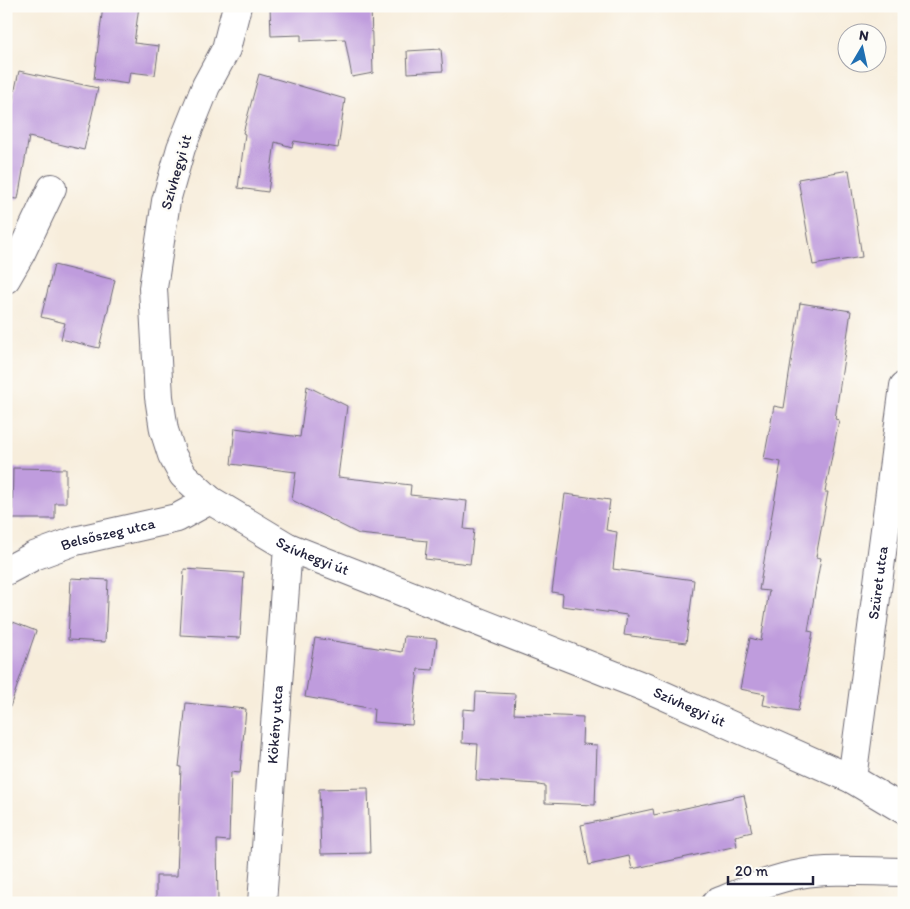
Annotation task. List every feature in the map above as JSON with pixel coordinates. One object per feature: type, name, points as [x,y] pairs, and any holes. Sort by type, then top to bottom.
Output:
[{"type":"street","name":"Szívhegyi út","points":[[237,6],[226,49],[206,86],[181,148],[166,201],[154,288],[158,397],[164,430],[172,455],[183,475],[210,500],[288,547],[646,688],[852,779],[904,810]]},
{"type":"street","points":[[6,279],[21,253],[52,188]]},
{"type":"street","name":"Szüret utca","points":[[852,779],[904,386]]},
{"type":"street","name":"Belsőszeg utca","points":[[6,571],[34,556],[75,541],[177,518],[210,500]]},
{"type":"street","name":"Kökény utca","points":[[262,903],[288,547]]},
{"type":"street","points":[[716,903],[752,888],[800,874],[904,872]]},
{"type":"building","points":[[103,6],[139,6],[134,43],[159,46],[155,75],[130,72],[128,84],[94,79]]},
{"type":"building","points":[[270,6],[371,6],[373,73],[352,77],[345,39],[301,41],[301,35],[271,36]]},
{"type":"building","points":[[441,49],[443,71],[408,73],[407,51]]},
{"type":"building","points":[[19,71],[98,88],[84,150],[29,137],[18,199],[6,198],[6,130]]},
{"type":"building","points":[[259,74],[345,99],[338,148],[294,141],[292,147],[275,142],[268,192],[238,188],[245,134],[243,133]]},
{"type":"building","points":[[849,170],[862,257],[813,265],[798,179]]},
{"type":"building","points":[[54,265],[115,280],[99,348],[61,339],[65,323],[41,317]]},
{"type":"building","points":[[800,303],[851,311],[835,419],[839,420],[825,492],[828,492],[816,557],[821,558],[808,631],[813,632],[798,711],[763,705],[765,694],[740,689],[750,638],[761,641],[769,591],[759,590],[781,462],[764,459],[774,406],[784,408]]},
{"type":"building","points":[[307,386],[347,406],[338,477],[411,485],[410,495],[467,501],[464,529],[474,530],[470,564],[425,559],[427,541],[359,534],[292,500],[296,472],[231,464],[235,428],[300,437]]},
{"type":"building","points":[[13,468],[66,469],[66,503],[55,503],[55,519],[12,519]]},
{"type":"building","points":[[565,494],[610,500],[606,530],[617,532],[613,569],[694,580],[686,643],[624,635],[627,615],[562,606],[563,594],[552,592]]},
{"type":"building","points":[[184,569],[244,573],[240,638],[180,635]]},
{"type":"building","points":[[71,578],[108,580],[105,642],[68,640]]},
{"type":"building","points":[[13,622],[36,631],[10,707],[6,706],[6,638]]},
{"type":"building","points":[[404,636],[437,639],[433,670],[418,669],[412,725],[373,722],[374,709],[305,697],[315,638],[402,652]]},
{"type":"building","points":[[476,692],[515,694],[514,714],[583,717],[582,744],[597,745],[595,805],[545,803],[545,786],[538,784],[476,780],[478,744],[462,743],[463,709],[475,710]]},
{"type":"building","points":[[186,703],[246,709],[240,773],[231,772],[229,841],[217,840],[218,903],[156,903],[156,876],[177,876],[181,767],[179,767]]},
{"type":"building","points":[[368,788],[370,853],[321,854],[319,789]]},
{"type":"building","points":[[744,795],[752,832],[735,836],[737,846],[632,869],[629,856],[589,865],[581,825],[653,809],[654,815]]}]
